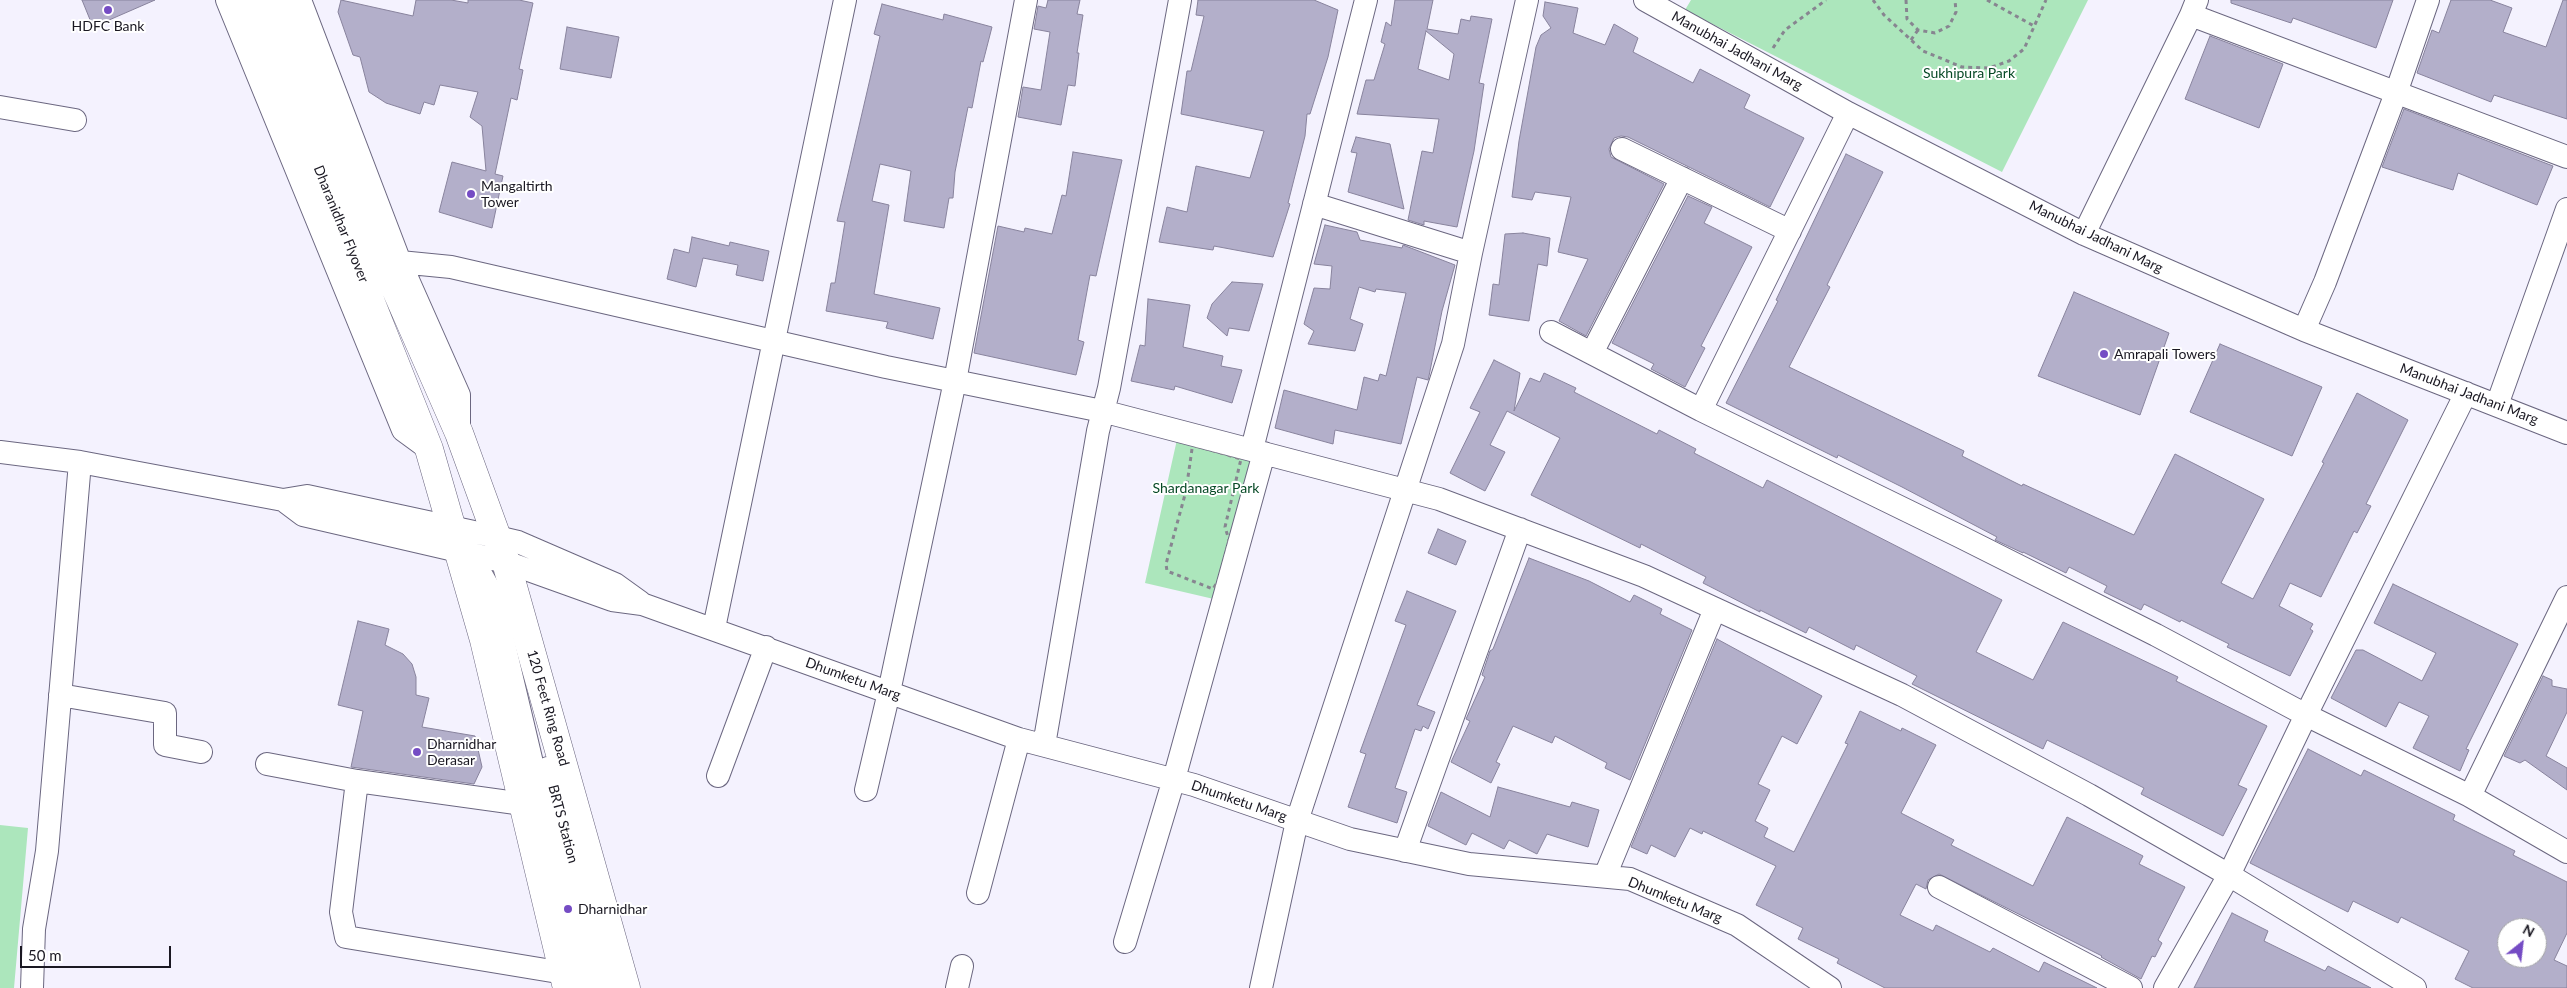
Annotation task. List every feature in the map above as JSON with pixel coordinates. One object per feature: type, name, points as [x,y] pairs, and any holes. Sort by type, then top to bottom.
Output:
[{"type":"main road","name":"Dharanidhar Flyover","points":[[251,0],[429,449]]},
{"type":"main road","name":"Dharanidhar Flyover","points":[[279,0],[372,235],[459,433]]},
{"type":"main road","name":"120 Feet Ring Road","points":[[459,433],[500,553],[626,988]]},
{"type":"main road","points":[[429,449],[458,536],[523,804],[572,983]]},
{"type":"street","points":[[227,0],[404,430],[429,449]]},
{"type":"street","points":[[300,0],[400,262],[459,395],[459,433]]},
{"type":"street","points":[[714,628],[776,341],[845,0]]},
{"type":"street","points":[[866,790],[890,692],[955,381],[1026,0]]},
{"type":"street","points":[[1044,745],[1102,411],[1109,388],[1180,0]]},
{"type":"street","points":[[1125,942],[1174,779],[1252,454],[1366,0]]},
{"type":"street","points":[[1261,988],[1297,821],[1453,344],[1470,253],[1527,0]]},
{"type":"street","name":"Manubhai Jadhani Marg","points":[[1645,0],[1848,113],[2084,234],[2304,330],[2567,433]]},
{"type":"street","points":[[2304,330],[2325,282],[2396,93],[2428,0]]},
{"type":"street","points":[[2084,234],[2194,7],[2396,93],[2567,157]]},
{"type":"street","points":[[0,107],[75,120]]},
{"type":"street","points":[[1702,410],[1848,113]]},
{"type":"street","points":[[1622,149],[1790,231]]},
{"type":"street","points":[[1592,353],[1682,178]]},
{"type":"street","points":[[1314,204],[1470,253]]},
{"type":"street","points":[[2498,405],[2567,209]]},
{"type":"street","points":[[400,262],[451,267],[955,381],[1102,411],[1252,454],[1439,499],[1644,576],[1902,695],[2089,795],[2229,875],[2415,988]]},
{"type":"street","points":[[1551,332],[1702,410],[2129,622],[2306,715],[2470,796],[2567,852]]},
{"type":"street","points":[[2165,988],[2229,875],[2306,715],[2466,393]]},
{"type":"street","points":[[0,452],[80,462],[283,500],[303,515],[458,536],[500,553]]},
{"type":"street","points":[[32,988],[34,929],[47,852],[80,462]]},
{"type":"street","points":[[1405,851],[1520,529]]},
{"type":"street","points":[[458,536],[500,553]]},
{"type":"street","points":[[458,536],[490,590],[509,638]]},
{"type":"street","name":"Dhumketu Marg","points":[[500,553],[518,542],[615,584],[642,604],[714,628],[1019,739],[1174,779],[1350,840],[1469,864],[1630,879],[1737,925],[1830,988]]},
{"type":"street","points":[[500,553],[497,576],[509,638]]},
{"type":"street","points":[[2470,796],[2567,597]]},
{"type":"street","points":[[1605,876],[1715,609]]},
{"type":"street","name":"BRTS Station","points":[[509,638],[572,983]]},
{"type":"street","name":"BRTS Station","points":[[509,638],[606,988]]},
{"type":"street","points":[[718,776],[766,647]]},
{"type":"street","points":[[60,694],[165,713],[165,745],[201,752]]},
{"type":"street","points":[[978,893],[1019,739]]},
{"type":"street","points":[[267,764],[357,781],[523,804]]},
{"type":"street","points":[[357,781],[341,912],[346,937],[572,983]]},
{"type":"street","points":[[1939,887],[2131,988]]},
{"type":"street","points":[[957,988],[962,966]]},
{"type":"path","points":[[1770,52],[1785,30],[1826,0]]},
{"type":"path","points":[[1874,0],[1884,15],[1923,52],[1962,67],[1989,68],[2009,61],[2024,49],[2046,0]]},
{"type":"path","points":[[1906,0],[1907,19],[1918,30],[1934,33],[1949,26],[1956,12],[1955,0]]},
{"type":"path","points":[[1987,0],[2034,26]]},
{"type":"path","points":[[1911,40],[1918,30]]},
{"type":"path","points":[[1197,446],[1252,454],[1225,527],[1229,540],[1221,576],[1213,589],[1168,571],[1166,564],[1186,491],[1192,449],[1197,446]]},
{"type":"green space","name":"Sukhipura Park","points":[[1691,0],[2088,0],[2002,172],[1685,10]]},
{"type":"green space","name":"Shardanagar Park","points":[[1178,435],[1254,455],[1218,600],[1145,583]]},
{"type":"green space","points":[[0,825],[28,828],[14,988],[0,988]]},
{"type":"building","points":[[82,0],[155,0],[93,27]]},
{"type":"building","points":[[341,0],[413,16],[416,0],[451,0],[468,3],[468,0],[519,0],[533,3],[519,69],[523,70],[517,100],[511,98],[495,174],[503,176],[492,228],[439,212],[452,162],[486,171],[482,126],[470,117],[478,92],[440,85],[434,105],[424,102],[420,114],[386,103],[369,92],[360,57],[353,55],[338,12]]},
{"type":"building","points":[[1048,0],[1080,0],[1077,14],[1083,15],[1077,53],[1079,53],[1075,86],[1068,85],[1061,125],[1018,117],[1023,87],[1041,90],[1050,32],[1034,29],[1038,6],[1046,8]]},
{"type":"building","points":[[1198,0],[1314,0],[1338,10],[1328,57],[1310,114],[1307,114],[1305,136],[1288,203],[1290,204],[1273,257],[1214,246],[1213,250],[1159,242],[1167,207],[1187,212],[1196,166],[1250,178],[1264,131],[1181,114],[1187,71],[1191,71],[1204,16],[1196,15]]},
{"type":"building","points":[[1395,0],[1433,0],[1427,29],[1458,34],[1461,19],[1470,21],[1471,16],[1492,19],[1479,83],[1484,84],[1474,151],[1457,227],[1424,221],[1424,225],[1408,220],[1422,151],[1433,153],[1439,119],[1357,114],[1366,80],[1374,80],[1385,44],[1381,42],[1386,22],[1391,26]],"holes":[[[1426,31],[1454,54],[1449,80],[1418,69]]]},
{"type":"building","points":[[2231,0],[2393,0],[2376,48],[2293,18],[2291,23],[2231,3]]},
{"type":"building","points":[[2451,0],[2490,0],[2512,8],[2503,32],[2546,47],[2563,0],[2567,0],[2567,119],[2494,95],[2491,102],[2417,73],[2432,30],[2439,33]]},
{"type":"building","points":[[1545,2],[1578,8],[1573,33],[1605,45],[1614,24],[1638,38],[1633,52],[1693,83],[1700,69],[1750,95],[1744,108],[1804,138],[1770,207],[1628,137],[1614,138],[1609,149],[1611,157],[1664,184],[1586,336],[1559,321],[1588,259],[1558,252],[1571,197],[1535,192],[1532,200],[1512,197],[1519,141],[1536,47],[1541,35],[1551,28],[1543,16]]},
{"type":"building","points":[[882,4],[943,20],[944,14],[992,27],[983,62],[981,61],[972,108],[968,107],[955,172],[953,198],[949,198],[944,228],[904,221],[911,171],[880,164],[872,201],[889,205],[874,294],[940,308],[933,339],[886,328],[888,322],[826,311],[831,283],[835,283],[845,222],[837,221],[880,36],[874,34]]},
{"type":"building","points":[[567,27],[619,37],[611,78],[560,69]]},
{"type":"building","points":[[2210,36],[2283,64],[2259,128],[2185,99]]},
{"type":"building","points":[[2404,109],[2553,166],[2537,205],[2458,173],[2453,190],[2382,167]]},
{"type":"building","points":[[1356,137],[1390,144],[1404,209],[1348,192],[1357,153],[1351,152]]},
{"type":"building","points":[[1073,152],[1122,160],[1096,276],[1090,275],[1078,340],[1084,342],[1076,375],[974,353],[998,226],[1024,232],[1025,228],[1052,234],[1062,195],[1066,196]]},
{"type":"building","points":[[1846,154],[1883,172],[1827,285],[1830,287],[1789,367],[1964,451],[1962,456],[2022,486],[2023,484],[2134,535],[2175,454],[2264,499],[2221,583],[2253,599],[2324,463],[2322,462],[2357,393],[2408,420],[2366,504],[2371,506],[2357,533],[2354,531],[2321,597],[2290,583],[2279,606],[2313,624],[2310,629],[2313,631],[2290,676],[2227,647],[2229,644],[2181,620],[2180,622],[2144,604],[2141,610],[2104,592],[2107,586],[2069,567],[2066,573],[1995,540],[1997,537],[1902,487],[1838,455],[1837,458],[1726,403],[1778,301],[1776,300]]},
{"type":"building","points":[[1688,196],[1712,207],[1704,223],[1752,247],[1701,346],[1705,348],[1685,387],[1651,369],[1654,364],[1612,343]]},
{"type":"building","points":[[1325,225],[1357,232],[1360,240],[1402,248],[1403,245],[1455,265],[1442,311],[1428,380],[1417,377],[1401,444],[1335,430],[1333,444],[1275,428],[1284,390],[1357,410],[1364,377],[1378,381],[1380,374],[1386,376],[1406,293],[1376,289],[1375,292],[1359,287],[1350,319],[1363,324],[1355,351],[1308,344],[1314,331],[1304,324],[1314,288],[1330,289],[1332,266],[1314,264]]},
{"type":"building","points":[[1523,233],[1550,238],[1547,266],[1538,264],[1529,321],[1489,315],[1493,284],[1499,285],[1505,234]]},
{"type":"building","points":[[692,237],[729,246],[730,242],[769,251],[763,281],[736,275],[738,265],[703,258],[696,287],[667,279],[674,249],[689,253]]},
{"type":"building","points":[[1232,282],[1263,284],[1249,331],[1229,328],[1227,336],[1207,318],[1212,304]]},
{"type":"building","name":"Amrapali Towers","points":[[2074,292],[2169,333],[2140,415],[2038,376]]},
{"type":"building","points":[[1148,299],[1190,305],[1183,347],[1223,356],[1221,366],[1242,370],[1232,403],[1175,386],[1174,390],[1131,381],[1140,345],[1145,346]]},
{"type":"building","points":[[2220,344],[2322,387],[2292,456],[2190,412]]},
{"type":"building","points":[[1494,360],[1520,373],[1514,411],[1530,378],[1540,382],[1544,373],[1576,388],[1574,392],[1657,434],[1659,430],[1696,449],[1694,453],[1763,488],[1767,480],[2002,600],[1976,652],[2033,680],[2063,622],[2178,677],[2176,681],[2267,726],[2238,785],[2247,789],[2223,836],[2141,794],[2144,788],[2084,758],[2047,740],[2043,749],[1912,684],[1917,676],[1856,645],[1854,650],[1809,627],[1806,633],[1760,610],[1760,612],[1703,583],[1706,577],[1641,544],[1640,548],[1531,495],[1560,438],[1507,411],[1490,445],[1505,452],[1485,491],[1450,473],[1480,412],[1470,408]]},
{"type":"building","points":[[1438,529],[1466,541],[1456,565],[1428,553]]},
{"type":"building","points":[[1529,558],[1589,581],[1630,602],[1634,595],[1662,609],[1660,614],[1692,630],[1630,780],[1605,768],[1607,763],[1555,736],[1552,743],[1513,726],[1496,762],[1500,764],[1491,783],[1451,762],[1470,721],[1466,719],[1485,677],[1482,675],[1490,651],[1493,649]]},
{"type":"building","points":[[2393,584],[2518,644],[2466,749],[2469,750],[2460,771],[2413,748],[2429,716],[2399,702],[2386,727],[2331,698],[2356,650],[2363,650],[2422,681],[2436,653],[2374,623]]},
{"type":"building","points":[[1407,591],[1456,611],[1417,705],[1435,712],[1428,729],[1423,726],[1421,731],[1415,729],[1395,788],[1407,792],[1397,823],[1348,807],[1366,754],[1360,752],[1406,625],[1395,621]]},
{"type":"building","points":[[358,621],[389,629],[385,645],[403,654],[412,664],[416,677],[416,695],[429,698],[422,727],[475,736],[482,767],[474,784],[351,767],[363,711],[338,705]]},
{"type":"building","points":[[1717,639],[1822,696],[1797,744],[1782,736],[1758,784],[1770,790],[1755,821],[1768,828],[1764,837],[1794,852],[1848,744],[1845,743],[1860,711],[1901,731],[1902,728],[1936,745],[1901,813],[1954,840],[1951,845],[2033,886],[2067,817],[2143,856],[2139,864],[2185,887],[2158,940],[2162,943],[2155,957],[2152,956],[2141,979],[2102,956],[1939,874],[1928,880],[1926,889],[1916,884],[1900,915],[1933,931],[1936,925],[1990,952],[1993,948],[2039,972],[2044,962],[2097,988],[1885,988],[1837,963],[1839,959],[1798,939],[1803,928],[1756,905],[1776,866],[1703,831],[1702,834],[1690,828],[1675,857],[1651,845],[1647,854],[1631,847]]},
{"type":"building","points":[[2543,676],[2552,680],[2552,686],[2567,689],[2567,712],[2546,756],[2567,768],[2567,790],[2525,760],[2520,763],[2504,756]]},
{"type":"building","points":[[2308,749],[2361,776],[2364,770],[2455,815],[2453,820],[2515,851],[2513,855],[2567,882],[2567,933],[2554,960],[2567,966],[2567,988],[2473,988],[2455,979],[2469,951],[2401,917],[2398,923],[2353,901],[2348,912],[2250,863]]},
{"type":"building","points":[[1498,787],[1570,807],[1572,802],[1599,810],[1588,847],[1547,834],[1537,854],[1509,840],[1504,849],[1472,833],[1466,845],[1428,826],[1441,792],[1490,817]]},
{"type":"building","points":[[2232,913],[2268,931],[2264,941],[2325,971],[2328,966],[2371,988],[2194,988]]},
{"type":"place","name":"HDFC Bank","points":[[108,10]]},
{"type":"place","name":"Mangaltirth Tower","points":[[471,194]]},
{"type":"place","name":"Amrapali Towers","points":[[2104,354]]},
{"type":"place","name":"Dharnidhar Derasar","points":[[417,752]]},
{"type":"place","name":"Dharnidhar","points":[[568,909]]}]
